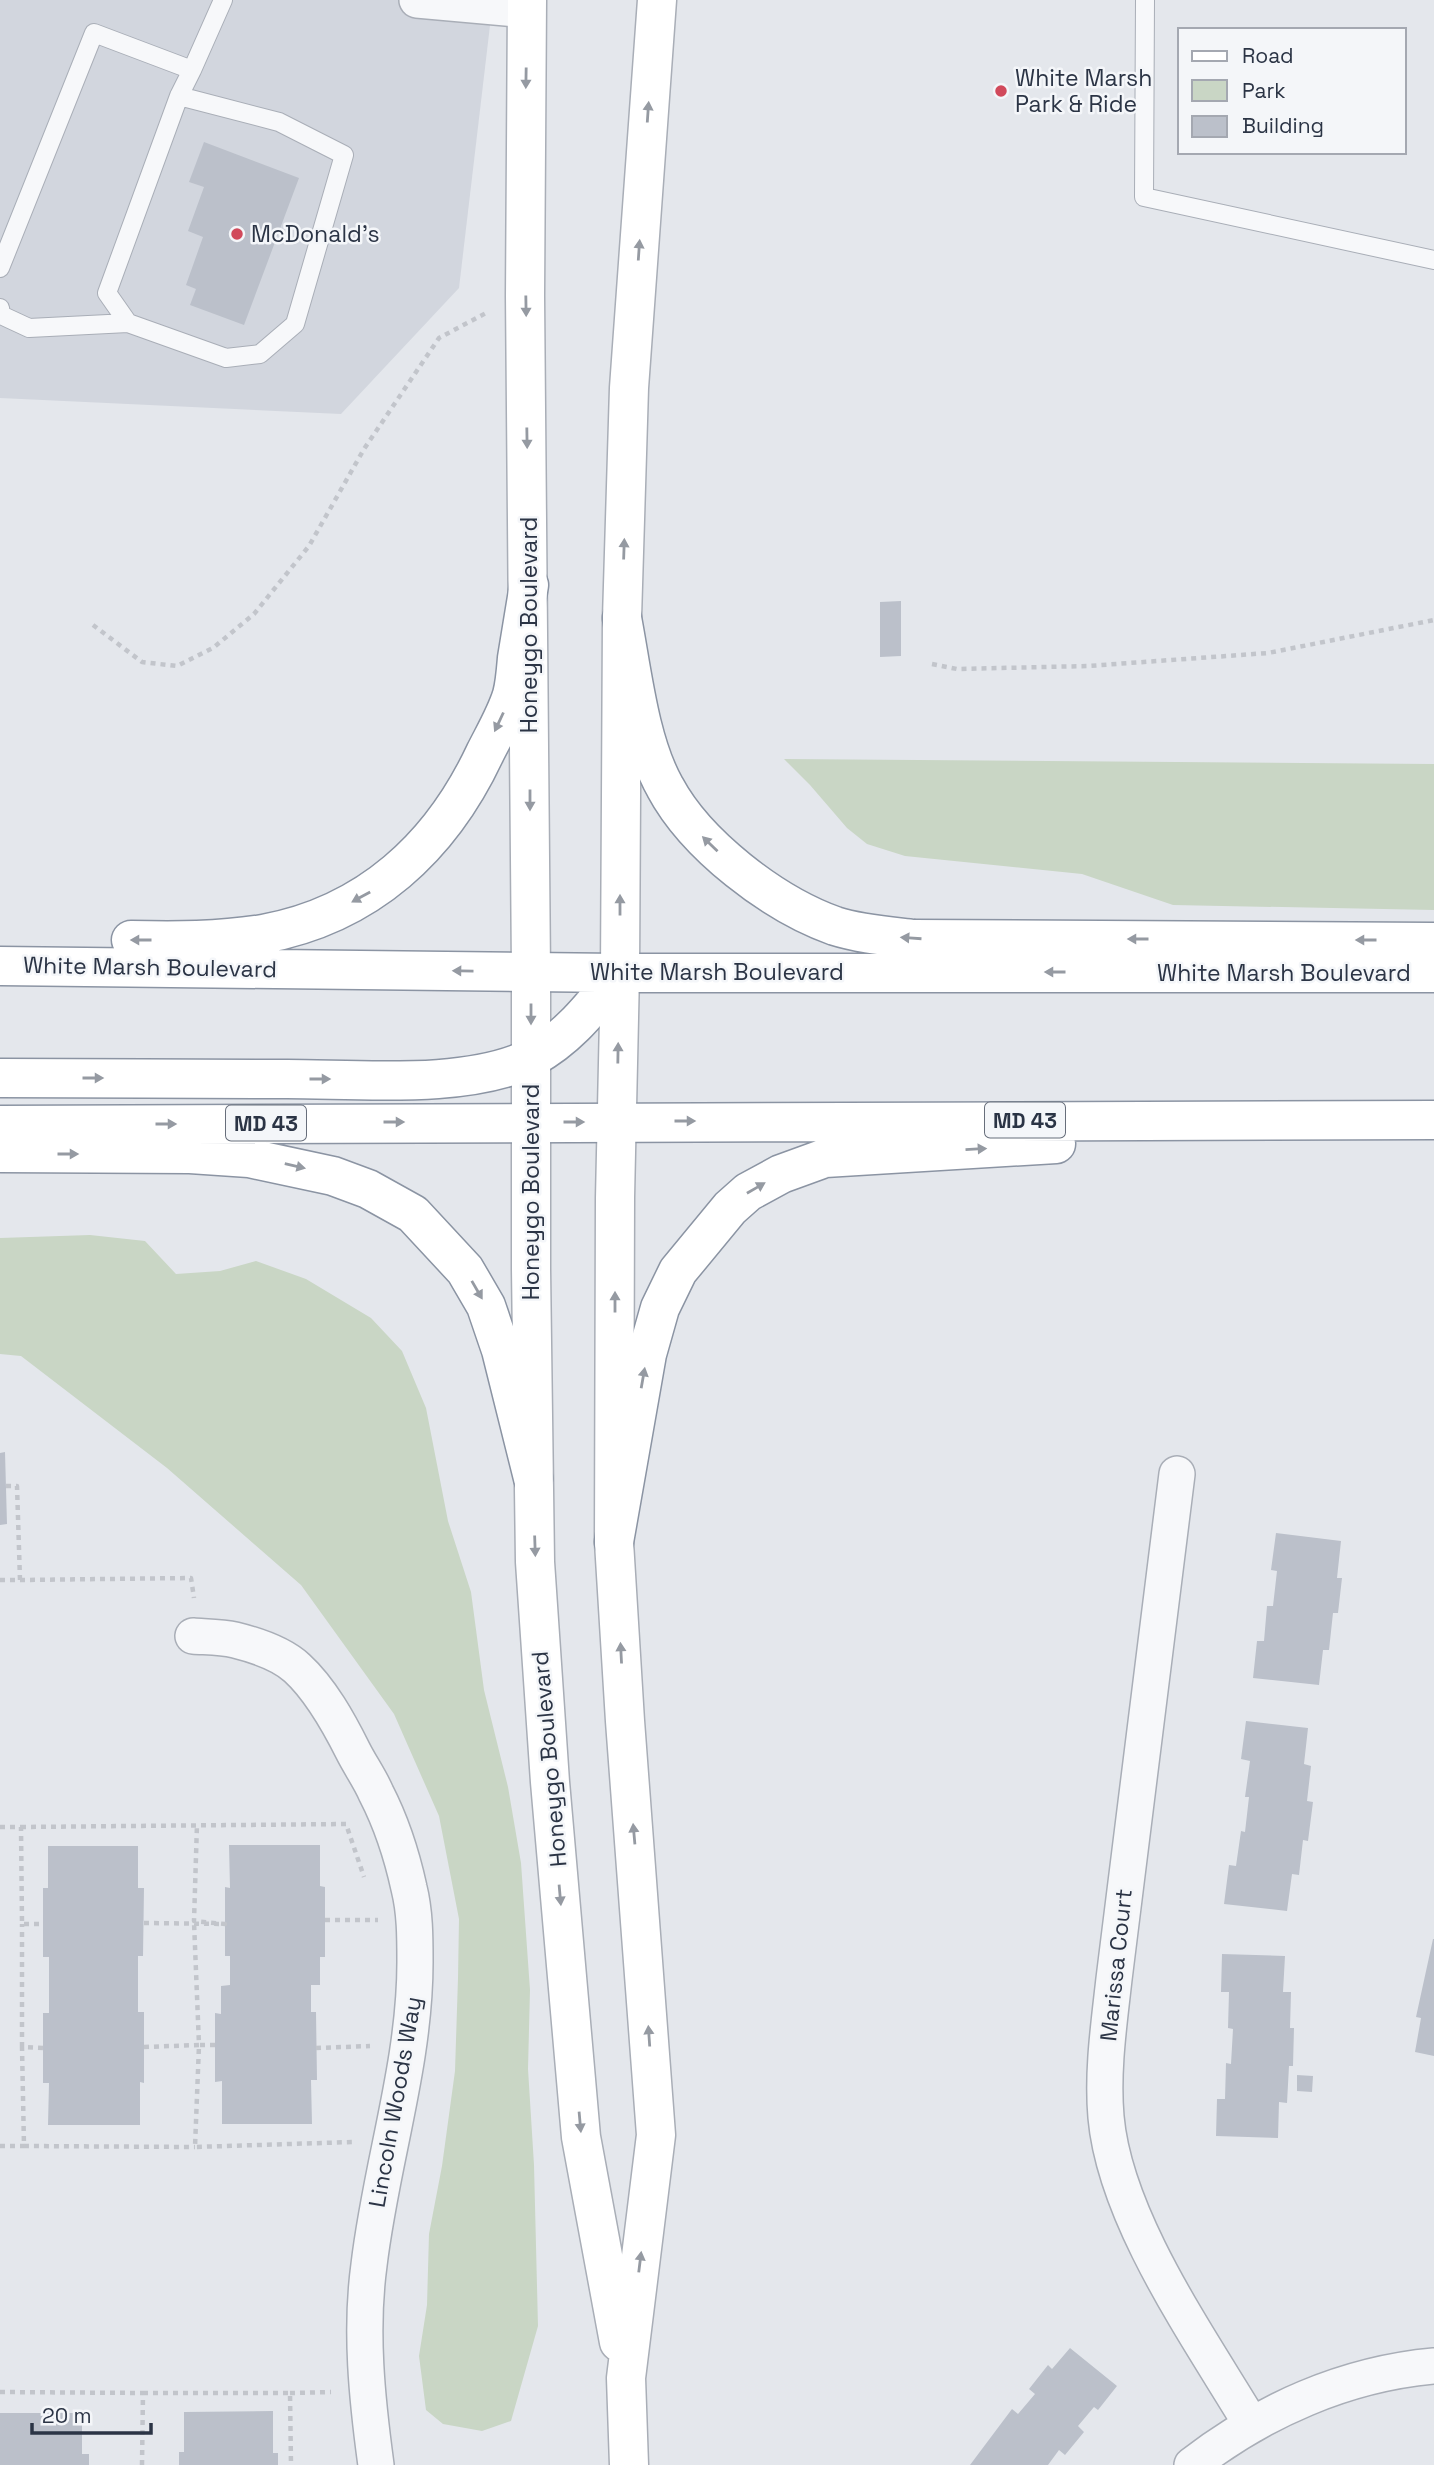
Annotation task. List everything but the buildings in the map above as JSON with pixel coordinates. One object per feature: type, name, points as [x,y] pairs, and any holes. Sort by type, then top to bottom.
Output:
[{"type":"main road","name":"Honeygo Boulevard","points":[[626,2378],[656,2135],[614,1542],[622,618],[629,388],[657,0]]},
{"type":"main road","name":"Honeygo Boulevard","points":[[527,5],[525,296],[533,1478],[541,1663],[581,2137],[626,2378],[629,2465]]},
{"type":"main road","points":[[0,943],[38,940],[186,941],[264,933],[296,926],[326,915],[377,888],[401,871],[429,841],[458,804],[478,768],[512,695],[529,585]]},
{"type":"main road","points":[[622,618],[645,735],[664,786],[690,825],[743,873],[796,909],[836,926],[876,935],[914,939],[1434,942]]},
{"type":"main road","name":"White Marsh Boulevard","points":[[0,966],[620,973],[1434,973]]},
{"type":"main road","points":[[0,1078],[429,1078],[483,1073],[531,1058],[572,1030],[620,973]]},
{"type":"main road","name":"MD 43","points":[[0,1125],[617,1121],[1434,1121]]},
{"type":"main road","points":[[614,1542],[647,1354],[660,1308],[678,1270],[730,1208],[748,1192],[781,1174],[825,1158],[1434,1121]]},
{"type":"main road","points":[[0,1153],[249,1157],[333,1176],[368,1189],[412,1213],[465,1269],[486,1306],[501,1350],[533,1478]]},
{"type":"street","points":[[417,0],[527,5]]},
{"type":"street","name":"Marissa Court","points":[[1177,1474],[1106,2051],[1106,2117],[1112,2153],[1137,2224],[1157,2265],[1251,2424]]},
{"type":"street","name":"Lincoln Woods Way","points":[[193,1636],[233,1639],[272,1653],[296,1667],[343,1731],[377,1793],[410,1889],[415,1935],[413,2019],[368,2266],[364,2331],[368,2412],[376,2465]]},
{"type":"street","points":[[1192,2465],[1251,2424],[1339,2385],[1384,2372],[1434,2366]]},
{"type":"lane","points":[[128,323],[107,293],[178,96],[223,0]]},
{"type":"lane","points":[[1145,0],[1144,197],[1434,260]]},
{"type":"lane","points":[[0,268],[94,33],[192,70]]},
{"type":"lane","points":[[0,308],[1,315],[29,328],[128,323],[226,358],[260,354],[295,324],[344,155],[279,122],[178,96]]},
{"type":"path","points":[[93,625],[142,662],[177,666],[213,648],[254,614],[309,546],[363,449],[439,338],[525,296]]},
{"type":"path","points":[[932,664],[957,669],[1088,666],[1268,653],[1434,620]]},
{"type":"path","points":[[6,1486],[17,1486],[20,1580]]},
{"type":"path","points":[[0,1580],[191,1578],[195,1613],[193,1636]]},
{"type":"path","points":[[195,2147],[199,2045],[194,1922],[197,1824]]},
{"type":"path","points":[[0,1827],[346,1825],[367,1884]]},
{"type":"path","points":[[20,1827],[24,2146]]},
{"type":"path","points":[[375,1908],[379,1920],[378,1933]]},
{"type":"path","points":[[325,1920],[379,1920]]},
{"type":"path","points":[[144,1923],[225,1924],[194,1922]]},
{"type":"path","points":[[22,1924],[43,1924]]},
{"type":"path","points":[[368,2060],[372,2033]]},
{"type":"path","points":[[144,2047],[215,2045]]},
{"type":"path","points":[[316,2048],[371,2046]]},
{"type":"path","points":[[22,2047],[43,2048]]},
{"type":"path","points":[[0,2146],[195,2147],[355,2142]]},
{"type":"path","points":[[0,2392],[333,2392],[334,2404]]},
{"type":"path","points":[[290,2392],[291,2465]]},
{"type":"path","points":[[142,2465],[143,2393]]},
{"type":"shaded area","points":[[0,0],[493,0],[459,288],[341,414],[0,398]]},
{"type":"green space","points":[[784,759],[1434,764],[1434,910],[1173,905],[1082,874],[905,856],[867,844],[847,828]]},
{"type":"green space","points":[[90,1235],[145,1241],[176,1274],[220,1271],[256,1261],[306,1279],[371,1318],[402,1351],[426,1408],[448,1521],[471,1592],[484,1690],[508,1787],[521,1863],[530,1990],[528,2069],[534,2165],[538,2326],[511,2421],[482,2431],[443,2424],[426,2410],[419,2356],[427,2305],[429,2234],[442,2166],[455,2071],[459,1919],[439,1816],[394,1714],[301,1585],[167,1468],[21,1356],[0,1354],[0,1238]]},
{"type":"place","name":"White Marsh Park & Ride","points":[[1001,91]]},
{"type":"place","name":"McDonald's","points":[[237,234]]}]
